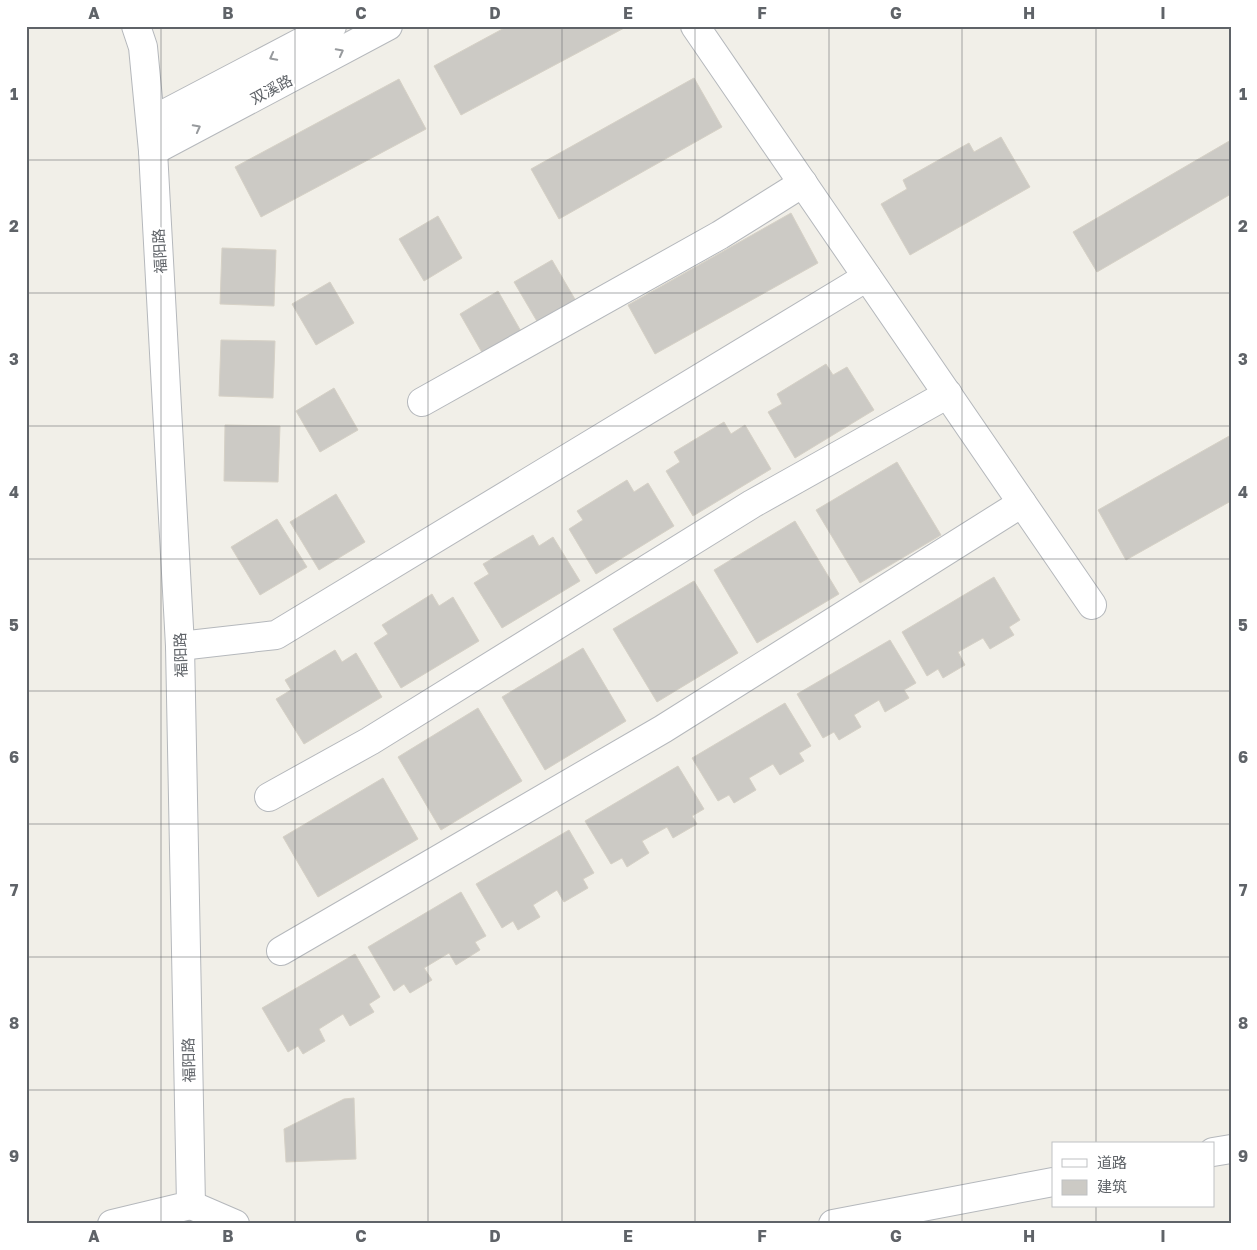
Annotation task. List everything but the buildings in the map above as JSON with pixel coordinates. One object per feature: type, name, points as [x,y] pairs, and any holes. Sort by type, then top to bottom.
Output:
[{"type":"street","name":"福阳路","points":[[136,26],[143,47],[154,151],[180,646],[191,1205]]},
{"type":"street","name":"双溪路","points":[[151,121],[332,26]]},
{"type":"street","name":"双溪路","points":[[154,151],[388,26]]},
{"type":"street","points":[[695,26],[1092,605]]},
{"type":"street","points":[[422,402],[720,235],[803,183]]},
{"type":"street","points":[[180,646],[276,635],[867,276]]},
{"type":"street","points":[[269,797],[370,741],[752,504],[948,394]]},
{"type":"street","points":[[281,951],[663,729],[1022,503]]},
{"type":"street","points":[[1214,1152],[1231,1149]]},
{"type":"street","points":[[833,1224],[1052,1182]]},
{"type":"street","points":[[112,1224],[191,1205],[235,1224]]}]
